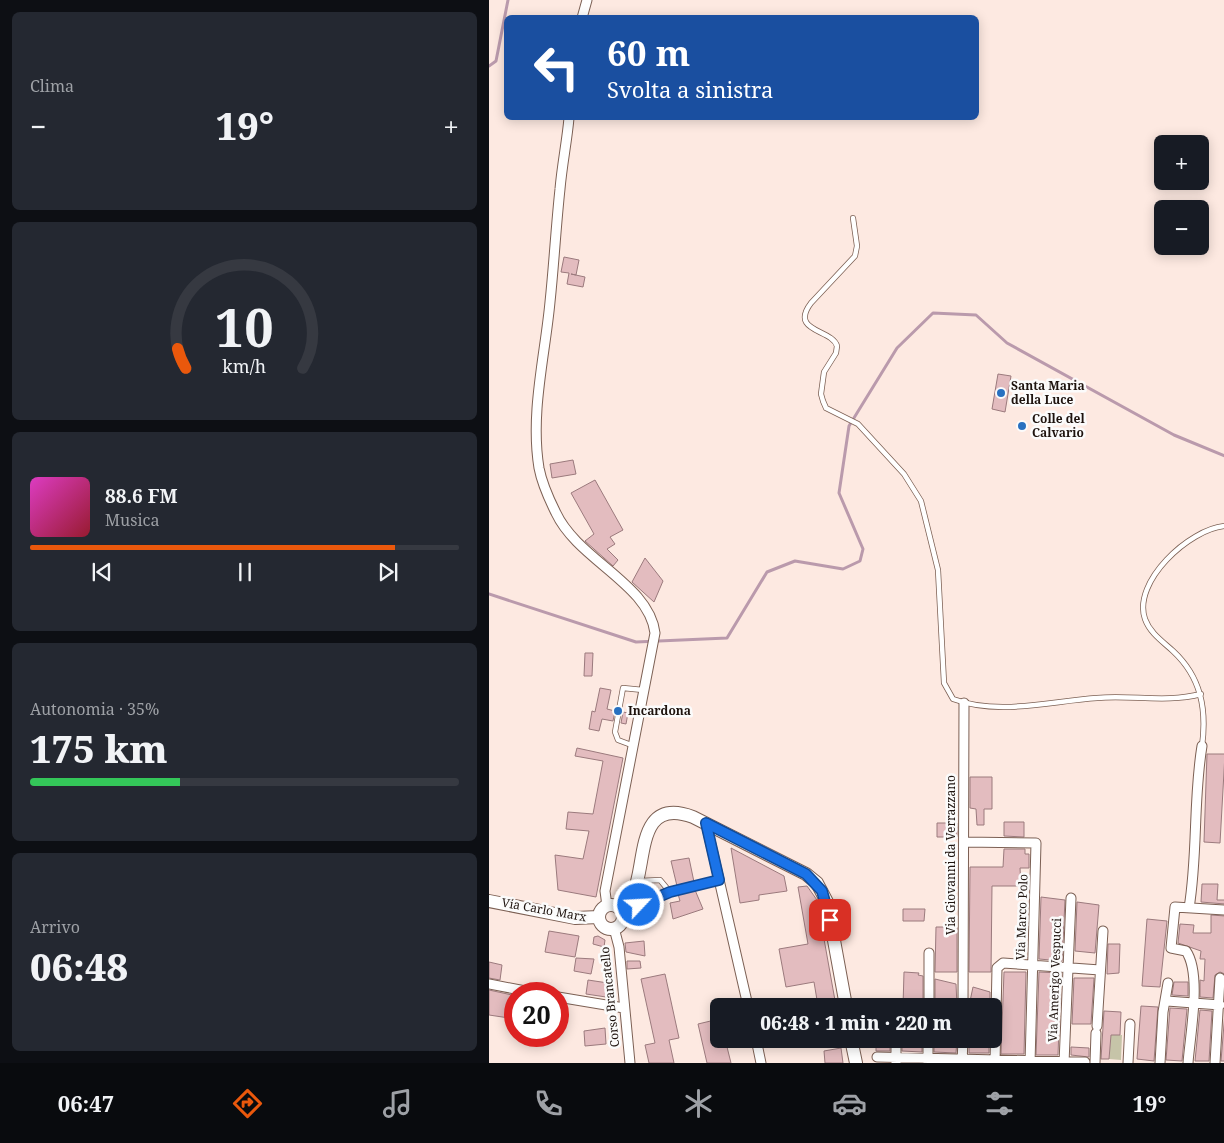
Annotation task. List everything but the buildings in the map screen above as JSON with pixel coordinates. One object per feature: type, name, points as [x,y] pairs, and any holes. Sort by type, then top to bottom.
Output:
[{"type":"main road","points":[[620,909],[633,895],[647,831],[654,822],[672,813],[686,814],[806,874],[817,883],[827,902],[845,998]]},
{"type":"main road","name":"Via Carlo Marx","points":[[489,901],[575,918],[599,918]]},
{"type":"main road","points":[[607,906],[614,906],[620,909]]},
{"type":"main road","name":"Via Carlo Marx","points":[[607,906],[601,910],[599,918],[604,927],[614,928]]},
{"type":"main road","points":[[614,928],[622,919],[620,909]]},
{"type":"main road","points":[[853,1048],[856,1063]]},
{"type":"street","points":[[583,15],[587,0]]},
{"type":"street","points":[[569,120],[560,186],[550,302],[538,396],[536,442],[539,468],[546,492],[557,517],[573,539],[629,588],[646,606],[653,619],[655,633],[605,892],[607,906]]},
{"type":"street","name":"Via Giovanni da Verrazzano","points":[[963,998],[965,703]]},
{"type":"street","points":[[1189,908],[1195,873],[1197,777],[1202,746]]},
{"type":"street","points":[[706,823],[746,998]]},
{"type":"street","name":"Via Marco Polo","points":[[964,842],[1036,843],[1030,1062]]},
{"type":"street","name":"Via Amerigo Vespucci","points":[[1064,1062],[1071,898]]},
{"type":"street","points":[[1188,1063],[1194,983],[1190,956],[1186,951],[1171,948],[1175,907],[1224,910]]},
{"type":"street","name":"Corso Brancatello","points":[[614,928],[619,947],[629,1063]]},
{"type":"street","points":[[877,1057],[896,1060],[1090,1063],[1096,1029],[1103,931]]},
{"type":"street","points":[[929,953],[929,998]]},
{"type":"street","points":[[995,1062],[997,968],[1003,963],[1100,970]]},
{"type":"street","points":[[1215,1063],[1220,978]]},
{"type":"street","points":[[1161,1063],[1163,1012],[1167,1001],[1168,983]]},
{"type":"street","points":[[489,984],[504,987]]},
{"type":"street","points":[[569,998],[624,1008]]},
{"type":"street","points":[[1167,1001],[1219,1005]]},
{"type":"street","points":[[1128,1063],[1129,1024]]},
{"type":"street","points":[[758,1048],[761,1063]]},
{"type":"street","points":[[962,1061],[963,1048]]},
{"type":"lane","points":[[853,218],[857,246],[855,256],[811,303],[806,316],[812,329],[831,337],[836,342],[836,353],[824,372],[821,394],[827,408],[846,416],[858,424],[904,474],[921,501],[938,570],[941,598],[940,620],[944,683],[953,699],[965,703],[1037,706],[1098,698],[1184,699],[1201,694]]},
{"type":"lane","points":[[1202,746],[1205,713],[1201,694],[1191,674],[1175,653],[1151,631],[1142,608],[1146,592],[1168,557],[1204,531],[1224,526]]},
{"type":"lane","points":[[634,746],[618,740],[615,732],[623,688],[645,690]]},
{"type":"lane","points":[[636,882],[660,880],[670,892]]},
{"type":"lane","points":[[620,909],[639,905],[670,892],[719,880]]},
{"type":"shaded area","points":[[1111,1035],[1122,1035],[1121,1060],[1109,1059]]},
{"type":"waterway","points":[[505,15],[508,0]]},
{"type":"waterway","points":[[489,66],[496,61],[504,20]]},
{"type":"waterway","points":[[489,594],[636,642],[727,638],[767,572],[795,561],[843,569],[860,561],[863,549],[839,493],[849,426],[897,348],[933,313],[976,315],[1007,343],[1174,435],[1225,456]]},
{"type":"place","name":"Santa Maria della Luce","points":[[1001,393]]},
{"type":"place","name":"Colle del Calvario","points":[[1022,426]]},
{"type":"place","name":"Incardona","points":[[618,711]]},
{"type":"route","points":[[639,905],[657,896],[719,880],[706,823],[806,874],[817,883],[822,891],[827,902],[830,920]]}]
